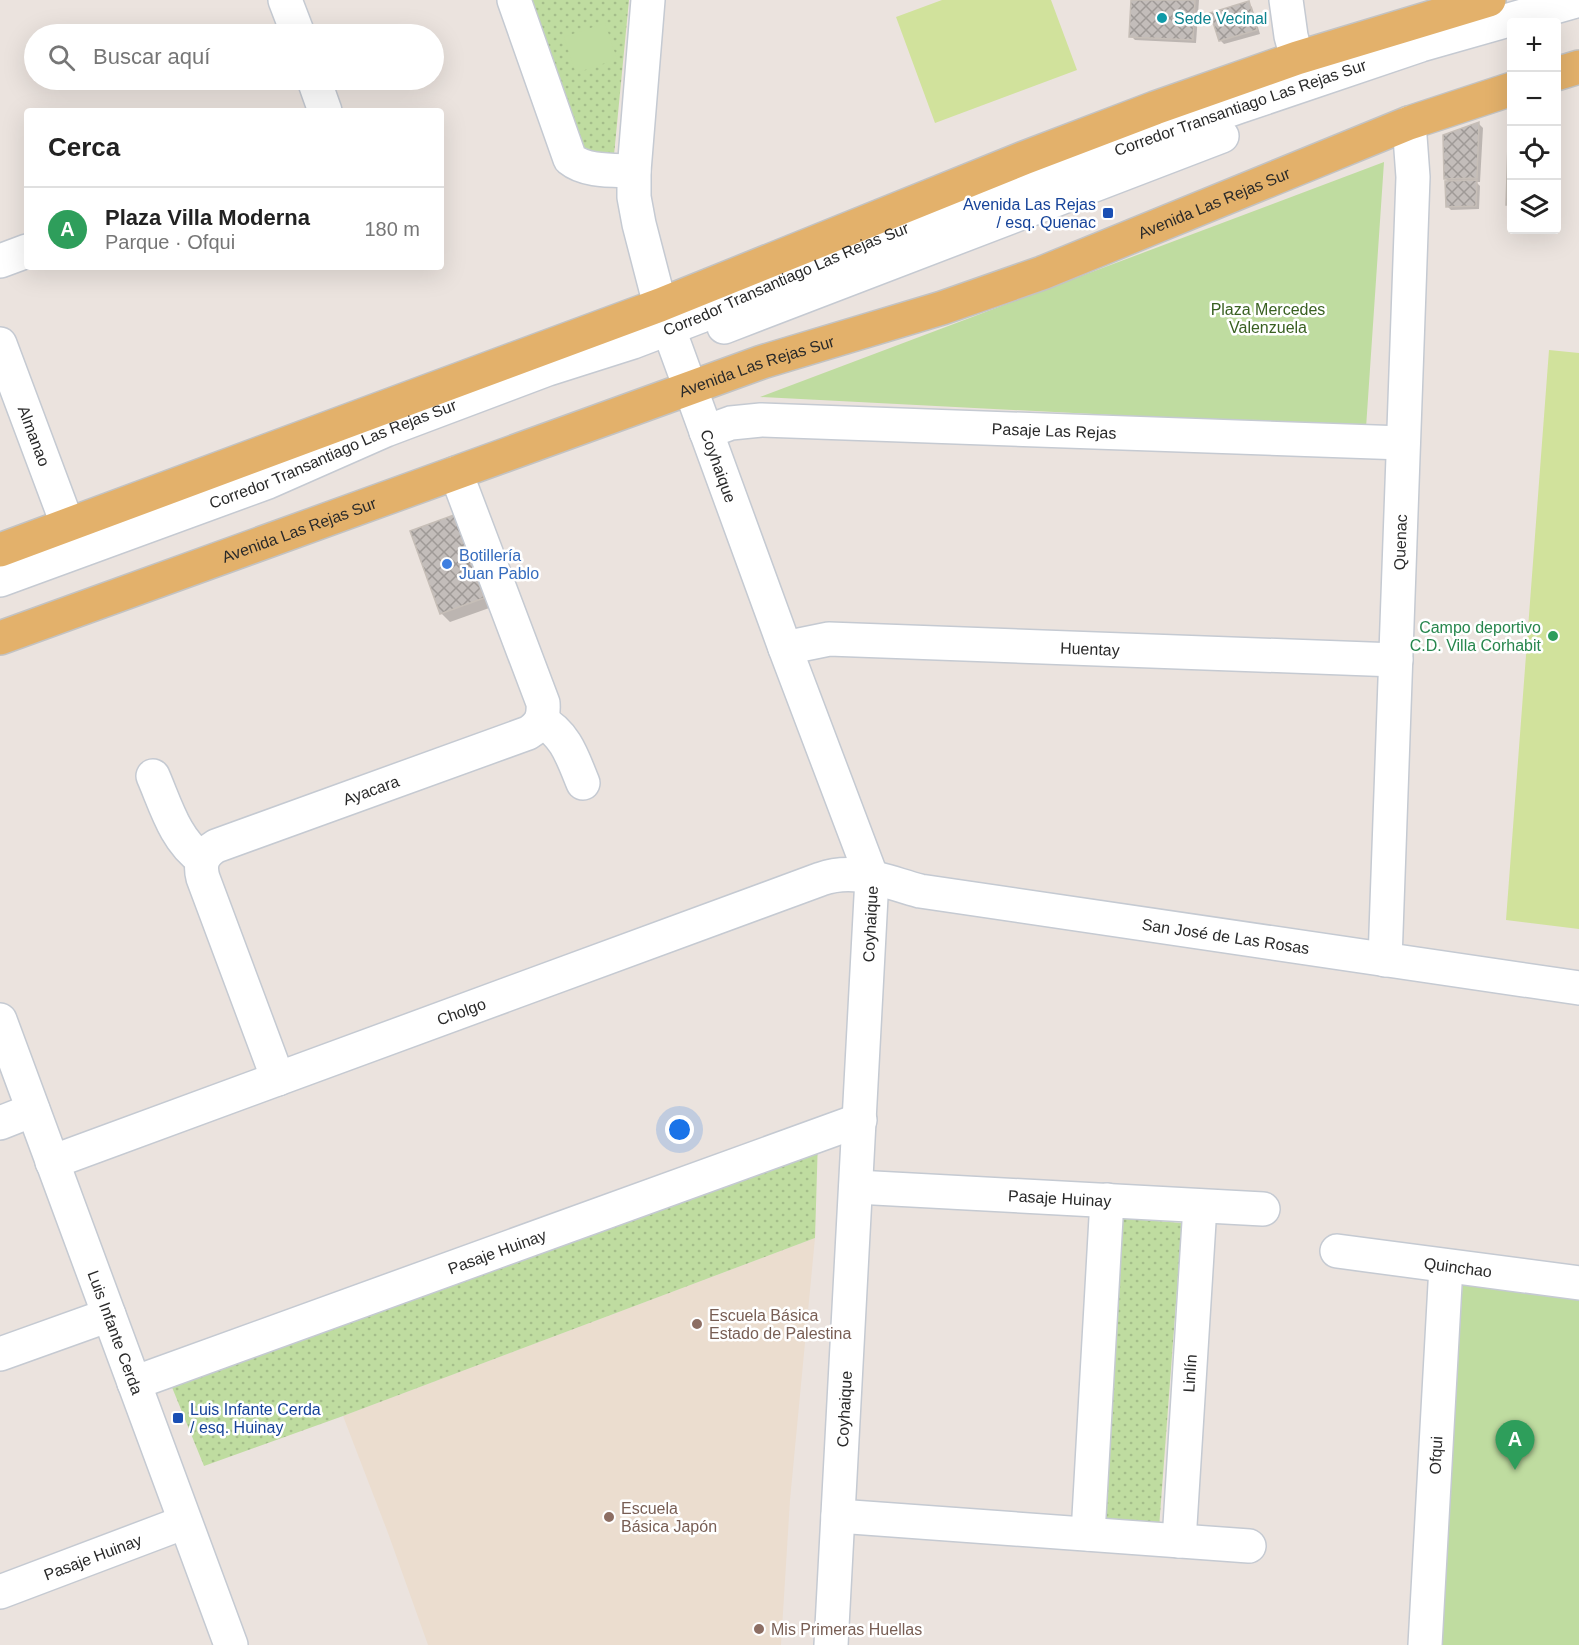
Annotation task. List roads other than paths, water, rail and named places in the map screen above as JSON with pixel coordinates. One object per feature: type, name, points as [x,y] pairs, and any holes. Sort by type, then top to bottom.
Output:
[{"type":"main road","points":[[0,550],[668,326],[1024,158],[1155,108],[1297,58],[1489,0]]},
{"type":"main road","points":[[1561,73],[1579,67]]},
{"type":"main road","name":"Avenida Las Rejas Sur","points":[[0,638],[762,362],[942,308],[1042,273],[1409,123],[1507,91]]},
{"type":"street","points":[[285,0],[294,24]]},
{"type":"street","points":[[514,0],[570,159],[577,165],[634,171]]},
{"type":"street","name":"Coyhaique","points":[[648,0],[634,171],[634,197],[639,224],[668,326],[689,389],[872,878],[831,1645]]},
{"type":"street","points":[[1286,0],[1297,58]]},
{"type":"street","name":"Corredor Transantiago Las Rejas Sur","points":[[0,599],[668,326],[701,316],[737,298],[866,243],[997,192],[1421,45],[1579,0]]},
{"type":"street","points":[[1561,27],[1579,21]]},
{"type":"street","name":"Corredor Transantiago Las Rejas Sur","points":[[0,580],[268,482],[386,430],[668,326],[1389,77],[1507,42]]},
{"type":"street","points":[[318,90],[324,108]]},
{"type":"street","name":"Quenac","points":[[1385,960],[1413,177],[1409,123]]},
{"type":"street","points":[[0,261],[24,252]]},
{"type":"street","name":"Almanao","points":[[0,344],[68,526]]},
{"type":"street","name":"Pasaje Las Rejas","points":[[706,432],[731,423],[761,420],[1403,443]]},
{"type":"street","points":[[456,473],[543,703],[544,712],[541,721],[557,731],[564,740],[583,783]]},
{"type":"street","name":"Huentay","points":[[785,648],[829,639],[1395,660]]},
{"type":"street","name":"Ayacara","points":[[202,859],[216,846],[528,733],[541,721]]},
{"type":"street","points":[[153,776],[177,832],[186,845],[202,859],[200,869],[202,878],[278,1079]]},
{"type":"street","name":"Cholgo","points":[[52,1162],[821,879],[847,873],[872,878]]},
{"type":"street","name":"San José de Las Rosas","points":[[872,878],[920,891],[1579,988]]},
{"type":"street","name":"Luis Infante Cerda","points":[[0,1020],[231,1645]]},
{"type":"street","points":[[0,1123],[33,1110]]},
{"type":"street","name":"Pasaje Huinay","points":[[134,1383],[860,1120]]},
{"type":"street","name":"Pasaje Huinay","points":[[856,1187],[1263,1209]]},
{"type":"street","points":[[1088,1534],[1107,1200]]},
{"type":"street","name":"Linlín","points":[[1179,1541],[1200,1206]]},
{"type":"street","name":"Quinchao","points":[[1337,1251],[1579,1283]]},
{"type":"street","name":"Ofqui","points":[[1425,1645],[1446,1266]]},
{"type":"street","points":[[0,1354],[109,1315]]},
{"type":"street","points":[[838,1516],[1249,1546]]},
{"type":"street","name":"Pasaje Huinay","points":[[0,1592],[185,1522]]},
{"type":"place","name":"Sede Vecinal","points":[[1162,18]]},
{"type":"place","name":"Avenida Las Rejas / esq. Quenac","points":[[1108,213]]},
{"type":"place","name":"Botillería Juan Pablo","points":[[447,564]]},
{"type":"place","name":"Campo deportivo C.D. Villa Corhabit","points":[[1553,636]]},
{"type":"place","name":"Escuela Básica Estado de Palestina","points":[[697,1324]]},
{"type":"place","name":"Luis Infante Cerda / esq. Huinay","points":[[178,1418]]},
{"type":"place","name":"Plaza Villa Moderna","points":[[1515,1470]]},
{"type":"place","name":"Escuela Básica Japón","points":[[609,1517]]},
{"type":"place","name":"Mis Primeras Huellas","points":[[759,1629]]},
{"type":"park label","name":"Plaza Mercedes Valenzuela","points":[[1268,318]]}]
